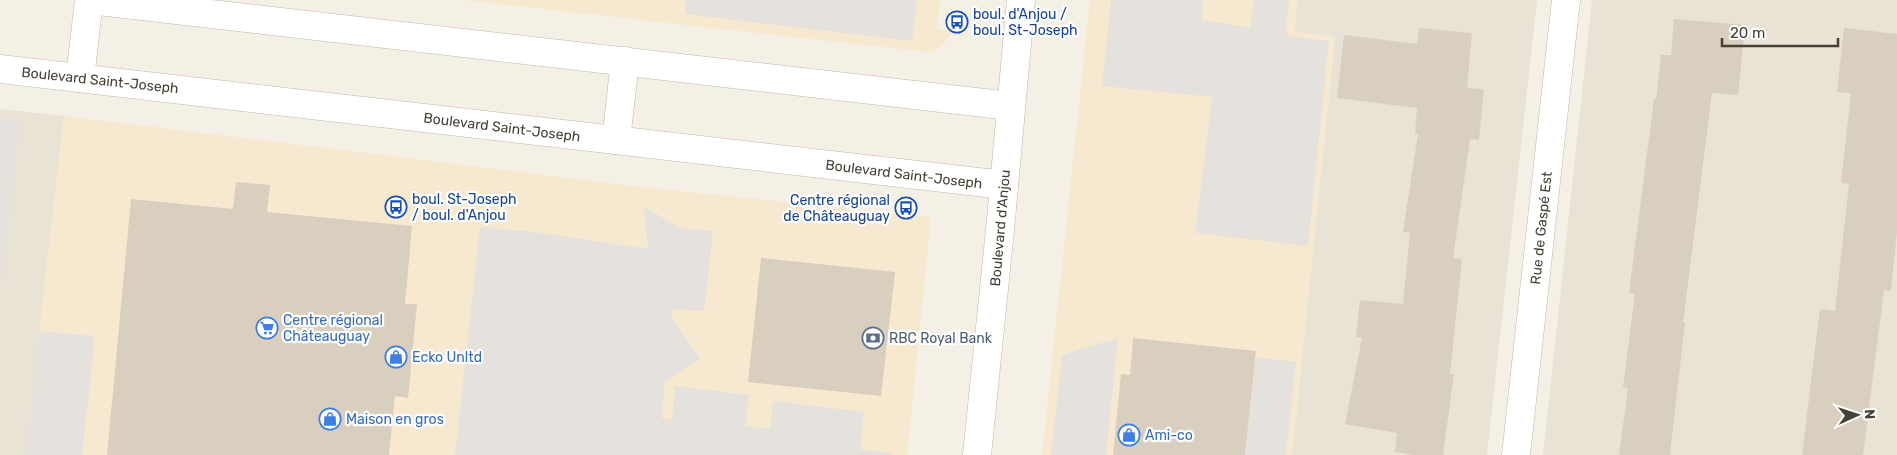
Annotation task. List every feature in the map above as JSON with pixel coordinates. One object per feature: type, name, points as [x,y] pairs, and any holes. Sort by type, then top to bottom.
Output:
[{"type":"street","points":[[80,78],[90,0],[1010,106]]},
{"type":"street","name":"Boulevard d'Anjou","points":[[977,455],[1021,0]]},
{"type":"street","name":"Rue de Gaspé Est","points":[[1516,455],[1566,0]]},
{"type":"street","points":[[616,140],[624,61]]},
{"type":"street","name":"Boulevard Saint-Joseph","points":[[0,69],[1004,185]]},
{"type":"shaded area","points":[[462,0],[940,0],[937,29],[952,30],[948,39],[940,48],[929,52]]},
{"type":"shaded area","points":[[686,0],[917,0],[912,41],[685,14]]},
{"type":"shaded area","points":[[1090,0],[1297,0],[1295,32],[1335,37],[1292,455],[1042,455]]},
{"type":"shaded area","points":[[1111,0],[1203,0],[1202,20],[1250,28],[1254,0],[1289,0],[1286,31],[1289,36],[1329,41],[1308,246],[1195,233],[1212,97],[1102,86]]},
{"type":"shaded area","points":[[1297,0],[1537,0],[1487,455],[1292,455],[1335,37],[1294,32]]},
{"type":"shaded area","points":[[1592,0],[1897,0],[1897,455],[1543,455]]},
{"type":"shaded area","points":[[0,109],[64,116],[25,455],[0,455]]},
{"type":"shaded area","points":[[64,116],[650,188],[931,217],[907,455],[25,455]]},
{"type":"shaded area","points":[[0,118],[21,121],[0,291]]},
{"type":"shaded area","points":[[644,206],[679,228],[713,231],[704,311],[672,309],[672,319],[700,358],[665,381],[662,418],[672,420],[675,386],[749,395],[745,426],[770,429],[773,401],[864,412],[860,449],[891,453],[891,455],[455,455],[480,227],[535,232],[648,249]]},
{"type":"shaded area","points":[[39,331],[93,336],[94,348],[82,455],[25,455]]},
{"type":"shaded area","points":[[1118,338],[1106,455],[1051,455],[1062,355]]},
{"type":"shaded area","points":[[1256,357],[1296,362],[1286,455],[1245,455]]},
{"type":"building","points":[[1674,19],[1745,25],[1738,95],[1712,93],[1683,322],[1685,322],[1670,455],[1619,455],[1628,388],[1623,387],[1635,294],[1629,293],[1661,55],[1671,55]]},
{"type":"building","points":[[1419,28],[1472,33],[1467,88],[1484,89],[1479,140],[1470,139],[1453,258],[1462,259],[1450,374],[1454,374],[1443,455],[1414,455],[1395,452],[1397,433],[1345,424],[1362,338],[1356,337],[1360,300],[1403,304],[1410,233],[1403,232],[1418,134],[1415,134],[1417,108],[1337,98],[1344,35],[1417,44]]},
{"type":"building","points":[[1844,28],[1897,34],[1897,231],[1891,291],[1884,290],[1863,455],[1802,455],[1820,309],[1835,311],[1849,184],[1841,183],[1851,93],[1837,92]]},
{"type":"building","name":"Centre régional Châteauguay","points":[[236,182],[270,185],[267,212],[412,226],[405,304],[417,304],[408,398],[395,396],[389,455],[107,455],[131,199],[233,209]]},
{"type":"building","points":[[761,258],[895,272],[881,396],[748,382]]},
{"type":"building","points":[[1133,338],[1256,351],[1245,455],[1113,455],[1121,374],[1130,375]]},
{"type":"place","name":"boul. d'Anjou / boul. St-Joseph","points":[[957,22]]},
{"type":"place","name":"boul. St-Joseph / boul. d'Anjou","points":[[396,207]]},
{"type":"place","name":"Centre régional de Châteauguay","points":[[906,208]]},
{"type":"place","name":"Centre régional Châteauguay","points":[[267,328]]},
{"type":"place","name":"RBC Royal Bank","points":[[873,338]]},
{"type":"place","name":"Ecko Unltd","points":[[396,357]]},
{"type":"place","name":"Maison en gros","points":[[330,419]]},
{"type":"place","name":"Ami-co","points":[[1129,435]]}]
